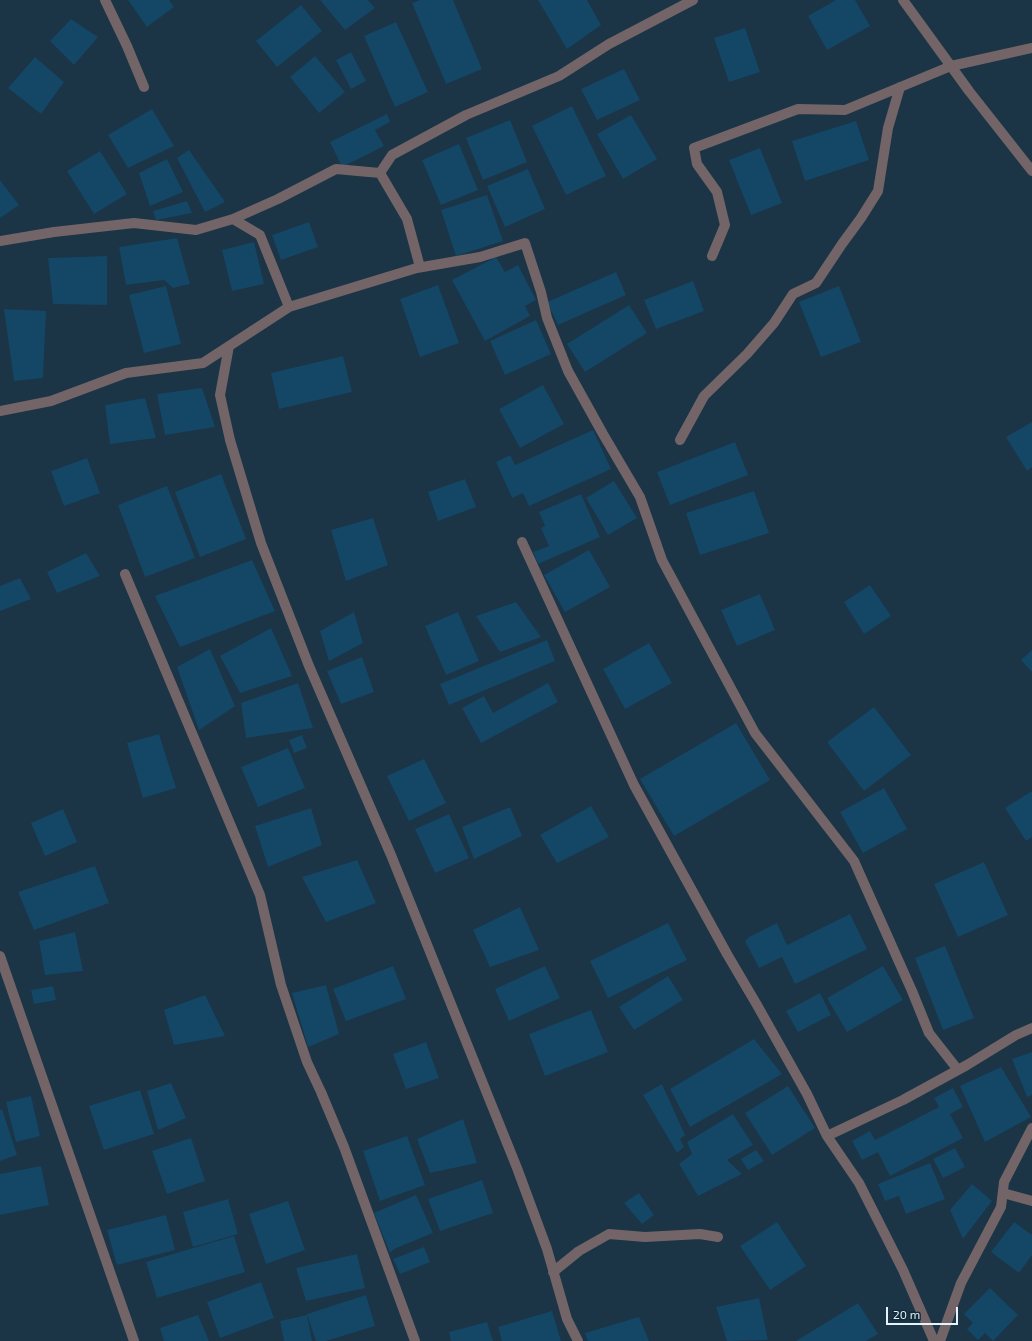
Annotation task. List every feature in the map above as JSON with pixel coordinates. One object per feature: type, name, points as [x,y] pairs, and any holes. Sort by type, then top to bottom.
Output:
[{"type":"street","points":[[104,0],[127,46],[144,87]]},
{"type":"street","points":[[380,173],[392,155],[466,115],[560,76],[609,44],[693,0]]},
{"type":"street","points":[[903,0],[951,66],[1032,171]]},
{"type":"street","points":[[712,256],[725,225],[717,192],[697,164],[694,148],[798,109],[845,110],[951,66],[1032,48]]},
{"type":"street","points":[[680,440],[704,396],[746,354],[774,323],[793,294],[816,283],[878,191],[888,128],[900,87]]},
{"type":"street","points":[[0,241],[54,232],[134,223],[196,230],[233,219],[278,199],[336,169],[380,173]]},
{"type":"street","points":[[380,173],[407,219],[420,267],[417,268]]},
{"type":"street","points":[[233,219],[260,235],[289,308]]},
{"type":"street","points":[[0,411],[51,401],[126,373],[203,363],[289,308],[417,268],[480,257],[525,243],[541,292],[547,318],[568,371],[640,497],[662,560],[755,733],[854,861],[912,991],[929,1034],[958,1070]]},
{"type":"street","points":[[229,346],[220,396],[230,440],[262,543],[309,666],[391,855],[517,1168],[547,1249],[567,1319],[578,1341]]},
{"type":"street","points":[[522,542],[634,785],[806,1094],[827,1136],[859,1183],[903,1270],[934,1341]]},
{"type":"street","points":[[125,574],[260,895],[281,985],[307,1062],[344,1147],[415,1341]]},
{"type":"street","points":[[0,956],[134,1341]]},
{"type":"street","points":[[827,1136],[903,1100],[958,1070],[1016,1035],[1032,1028]]},
{"type":"street","points":[[940,1341],[961,1283],[1001,1207],[1004,1182],[1032,1128]]},
{"type":"street","points":[[1003,1193],[1032,1201]]},
{"type":"street","points":[[553,1272],[579,1251],[609,1234],[645,1237],[700,1234],[718,1237]]},
{"type":"building","points":[[128,0],[169,0],[174,7],[147,27]]},
{"type":"building","points":[[320,0],[368,0],[375,8],[345,30]]},
{"type":"building","points":[[420,0],[453,0],[482,69],[446,84],[412,3]]},
{"type":"building","points":[[538,0],[587,0],[601,25],[567,49]]},
{"type":"building","points":[[836,0],[855,0],[870,26],[827,50],[808,16]]},
{"type":"building","points":[[301,5],[322,31],[277,67],[256,41]]},
{"type":"building","points":[[71,19],[98,37],[74,65],[50,41]]},
{"type":"building","points":[[396,22],[428,92],[395,107],[364,36]]},
{"type":"building","points":[[745,28],[760,72],[729,82],[714,38]]},
{"type":"building","points":[[351,52],[366,81],[351,89],[336,60]]},
{"type":"building","points":[[315,56],[345,92],[319,113],[290,77]]},
{"type":"building","points":[[35,57],[64,82],[41,114],[8,88]]},
{"type":"building","points":[[624,69],[640,100],[597,120],[581,89]]},
{"type":"building","points":[[572,106],[606,176],[566,195],[532,126]]},
{"type":"building","points":[[152,109],[174,146],[128,168],[108,135]]},
{"type":"building","points":[[387,114],[390,122],[375,130],[384,146],[342,167],[330,142]]},
{"type":"building","points":[[631,115],[657,159],[623,179],[597,134]]},
{"type":"building","points":[[510,120],[527,162],[483,180],[466,138]]},
{"type":"building","points":[[856,121],[869,160],[805,181],[792,141]]},
{"type":"building","points":[[459,144],[478,190],[441,205],[422,160]]},
{"type":"building","points":[[760,148],[782,203],[751,215],[729,160]]},
{"type":"building","points":[[189,150],[225,202],[205,212],[177,158]]},
{"type":"building","points":[[100,151],[127,194],[94,214],[67,171]]},
{"type":"building","points":[[167,159],[183,192],[150,206],[139,173]]},
{"type":"building","points":[[528,169],[545,209],[505,227],[487,186]]},
{"type":"building","points":[[0,180],[19,205],[0,218]]},
{"type":"building","points":[[487,195],[503,241],[456,256],[441,210]]},
{"type":"building","points":[[187,201],[192,213],[156,220],[153,211]]},
{"type":"building","points":[[309,222],[318,247],[281,260],[272,235]]},
{"type":"building","points":[[177,238],[190,284],[173,288],[164,280],[126,285],[119,247]]},
{"type":"building","points":[[254,242],[264,284],[232,291],[222,250]]},
{"type":"building","points":[[107,256],[107,305],[53,304],[48,258]]},
{"type":"building","points":[[496,257],[505,272],[518,265],[536,300],[525,306],[530,316],[485,341],[452,280]]},
{"type":"building","points":[[616,272],[626,295],[558,325],[547,302]]},
{"type":"building","points":[[693,281],[704,311],[656,329],[644,300]]},
{"type":"building","points":[[438,285],[459,343],[420,357],[400,299]]},
{"type":"building","points":[[166,286],[181,344],[144,353],[129,295]]},
{"type":"building","points":[[839,286],[861,342],[821,357],[799,302]]},
{"type":"building","points":[[629,305],[647,333],[585,372],[567,344]]},
{"type":"building","points":[[4,309],[46,311],[43,378],[14,381]]},
{"type":"building","points":[[536,320],[551,354],[505,375],[490,341]]},
{"type":"building","points":[[343,356],[352,392],[279,409],[271,373]]},
{"type":"building","points":[[543,385],[564,424],[520,448],[499,409]]},
{"type":"building","points":[[202,388],[215,427],[165,435],[157,394]]},
{"type":"building","points":[[145,398],[156,438],[110,444],[105,405]]},
{"type":"building","points":[[1032,422],[1032,467],[1027,471],[1006,437]]},
{"type":"building","points":[[593,430],[611,469],[529,506],[523,493],[512,498],[496,462],[510,455],[515,465]]},
{"type":"building","points":[[735,442],[748,475],[670,505],[657,472]]},
{"type":"building","points":[[87,458],[100,493],[64,506],[51,471]]},
{"type":"building","points":[[221,474],[246,539],[200,557],[175,492]]},
{"type":"building","points":[[465,479],[476,507],[438,521],[428,492]]},
{"type":"building","points":[[614,481],[637,518],[608,535],[586,498]]},
{"type":"building","points":[[167,486],[195,558],[145,577],[118,505]]},
{"type":"building","points":[[754,491],[769,533],[700,555],[686,513]]},
{"type":"building","points":[[581,494],[600,537],[538,564],[533,552],[549,546],[541,528],[545,526],[539,512]]},
{"type":"building","points":[[373,518],[388,565],[346,581],[331,530]]},
{"type":"building","points":[[589,550],[610,587],[565,612],[544,575]]},
{"type":"building","points":[[86,553],[100,576],[57,593],[47,572]]},
{"type":"building","points":[[252,560],[275,611],[180,647],[155,596]]},
{"type":"building","points":[[20,578],[31,599],[0,611],[0,586]]},
{"type":"building","points":[[870,585],[891,616],[864,634],[844,602]]},
{"type":"building","points":[[760,594],[775,630],[737,646],[721,610]]},
{"type":"building","points":[[516,602],[541,637],[500,652],[476,616]]},
{"type":"building","points":[[354,612],[363,643],[329,661],[320,631]]},
{"type":"building","points":[[458,612],[479,661],[446,675],[425,626]]},
{"type":"building","points":[[271,628],[292,676],[240,693],[220,656]]},
{"type":"building","points":[[547,640],[555,661],[449,705],[440,684]]},
{"type":"building","points":[[649,643],[672,683],[625,709],[603,669]]},
{"type":"building","points":[[210,649],[235,706],[199,730],[177,667]]},
{"type":"building","points":[[1032,650],[1032,672],[1021,660]]},
{"type":"building","points":[[362,657],[374,692],[341,704],[327,671]]},
{"type":"building","points":[[298,683],[313,728],[246,738],[241,703]]},
{"type":"building","points":[[548,683],[558,702],[481,743],[462,708],[484,696],[493,713]]},
{"type":"building","points":[[874,707],[911,755],[864,791],[827,742]]},
{"type":"building","points":[[736,723],[770,780],[674,836],[640,779]]},
{"type":"building","points":[[159,734],[176,788],[143,798],[127,743]]},
{"type":"building","points":[[302,735],[307,748],[294,753],[289,740]]},
{"type":"building","points":[[288,748],[305,788],[258,807],[241,767]]},
{"type":"building","points":[[424,759],[446,803],[409,821],[387,776]]},
{"type":"building","points":[[884,788],[907,829],[863,853],[840,812]]},
{"type":"building","points":[[1032,791],[1032,837],[1026,841],[1005,808]]},
{"type":"building","points":[[591,806],[609,837],[557,863],[540,835]]},
{"type":"building","points":[[510,807],[522,836],[474,859],[462,827]]},
{"type":"building","points":[[311,808],[322,845],[268,867],[255,826]]},
{"type":"building","points":[[63,809],[77,842],[45,856],[31,823]]},
{"type":"building","points":[[449,814],[469,858],[435,873],[415,829]]},
{"type":"building","points":[[357,860],[376,903],[326,922],[302,877]]},
{"type":"building","points":[[984,862],[1008,915],[958,937],[934,884]]},
{"type":"building","points":[[95,866],[109,903],[34,930],[18,892]]},
{"type":"building","points":[[520,907],[539,950],[490,967],[473,930]]},
{"type":"building","points":[[850,914],[867,949],[795,984],[782,957],[759,968],[745,941],[749,937],[777,923],[787,945]]},
{"type":"building","points":[[668,923],[687,960],[608,998],[590,961]]},
{"type":"building","points":[[75,932],[83,971],[45,975],[39,941]]},
{"type":"building","points":[[945,946],[974,1018],[943,1030],[915,958]]},
{"type":"building","points":[[393,966],[406,999],[346,1021],[333,989]]},
{"type":"building","points":[[545,966],[560,998],[509,1021],[495,989]]},
{"type":"building","points":[[883,966],[903,1000],[847,1032],[827,998]]},
{"type":"building","points":[[668,976],[683,1000],[634,1030],[619,1007]]},
{"type":"building","points":[[326,985],[339,1034],[308,1047],[292,993]]},
{"type":"building","points":[[53,986],[56,1000],[34,1004],[31,990]]},
{"type":"building","points":[[820,993],[831,1015],[798,1032],[786,1011]]},
{"type":"building","points":[[205,995],[225,1036],[174,1045],[164,1010]]},
{"type":"building","points":[[591,1010],[608,1052],[545,1076],[529,1034]]},
{"type":"building","points":[[754,1039],[782,1074],[690,1127],[670,1089]]},
{"type":"building","points":[[426,1042],[439,1078],[406,1089],[393,1054]]},
{"type":"building","points":[[1032,1052],[1032,1095],[1027,1097],[1012,1059]]},
{"type":"building","points":[[1001,1067],[1031,1117],[985,1142],[960,1086]]},
{"type":"building","points":[[171,1083],[186,1118],[158,1130],[147,1091]]},
{"type":"building","points":[[662,1084],[685,1135],[680,1139],[684,1147],[677,1153],[643,1095]]},
{"type":"building","points":[[788,1086],[815,1128],[772,1155],[745,1113]]},
{"type":"building","points":[[953,1088],[963,1107],[950,1114],[963,1138],[890,1176],[878,1152],[862,1160],[852,1141],[870,1131],[875,1140],[939,1107],[934,1098]]},
{"type":"building","points":[[140,1090],[154,1134],[104,1150],[89,1106]]},
{"type":"building","points":[[31,1096],[40,1136],[16,1142],[6,1102]]},
{"type":"building","points":[[2,1109],[17,1155],[0,1161],[0,1110]]},
{"type":"building","points":[[733,1114],[753,1145],[727,1160],[742,1174],[698,1196],[679,1164],[692,1154],[687,1142]]},
{"type":"building","points":[[463,1119],[477,1163],[430,1173],[417,1139]]},
{"type":"building","points":[[407,1136],[425,1185],[380,1201],[363,1151]]},
{"type":"building","points":[[191,1138],[205,1181],[167,1194],[152,1151]]},
{"type":"building","points":[[955,1148],[965,1167],[943,1178],[933,1159]]},
{"type":"building","points":[[756,1150],[764,1161],[748,1170],[741,1159]]},
{"type":"building","points":[[930,1163],[945,1199],[906,1214],[899,1196],[885,1201],[878,1184]]},
{"type":"building","points":[[41,1166],[49,1205],[0,1215],[0,1174]]},
{"type":"building","points":[[482,1180],[493,1213],[440,1231],[428,1199]]},
{"type":"building","points":[[972,1184],[992,1201],[963,1239],[950,1210]]},
{"type":"building","points":[[639,1193],[654,1215],[642,1224],[624,1203]]},
{"type":"building","points":[[416,1195],[433,1233],[394,1249],[390,1253],[374,1213]]},
{"type":"building","points":[[228,1199],[238,1234],[193,1247],[183,1212]]},
{"type":"building","points":[[288,1201],[305,1250],[266,1264],[249,1214]]},
{"type":"building","points":[[166,1215],[175,1250],[117,1265],[107,1230]]},
{"type":"building","points":[[777,1222],[806,1266],[770,1290],[740,1246]]},
{"type":"building","points":[[1014,1222],[1032,1235],[1032,1255],[1019,1273],[991,1252]]},
{"type":"building","points":[[234,1236],[245,1272],[157,1298],[146,1262]]},
{"type":"building","points":[[424,1247],[430,1262],[400,1274],[393,1259]]},
{"type":"building","points":[[357,1254],[365,1288],[306,1301],[296,1268]]},
{"type":"building","points":[[261,1282],[274,1318],[220,1338],[207,1302]]},
{"type":"building","points":[[990,1288],[1018,1315],[993,1341],[985,1333],[978,1340],[967,1329],[973,1323],[964,1314]]},
{"type":"building","points":[[366,1295],[375,1326],[326,1341],[316,1341],[307,1314]]},
{"type":"building","points":[[759,1298],[768,1340],[727,1341],[716,1307]]},
{"type":"building","points":[[858,1303],[878,1334],[866,1341],[796,1341]]},
{"type":"building","points":[[552,1311],[561,1341],[502,1341],[498,1327]]},
{"type":"building","points":[[198,1315],[209,1341],[164,1341],[160,1328]]},
{"type":"building","points":[[307,1315],[312,1341],[284,1341],[280,1321]]},
{"type":"building","points":[[639,1317],[649,1341],[588,1341],[585,1333]]},
{"type":"building","points":[[487,1322],[493,1341],[451,1341],[449,1332]]}]
